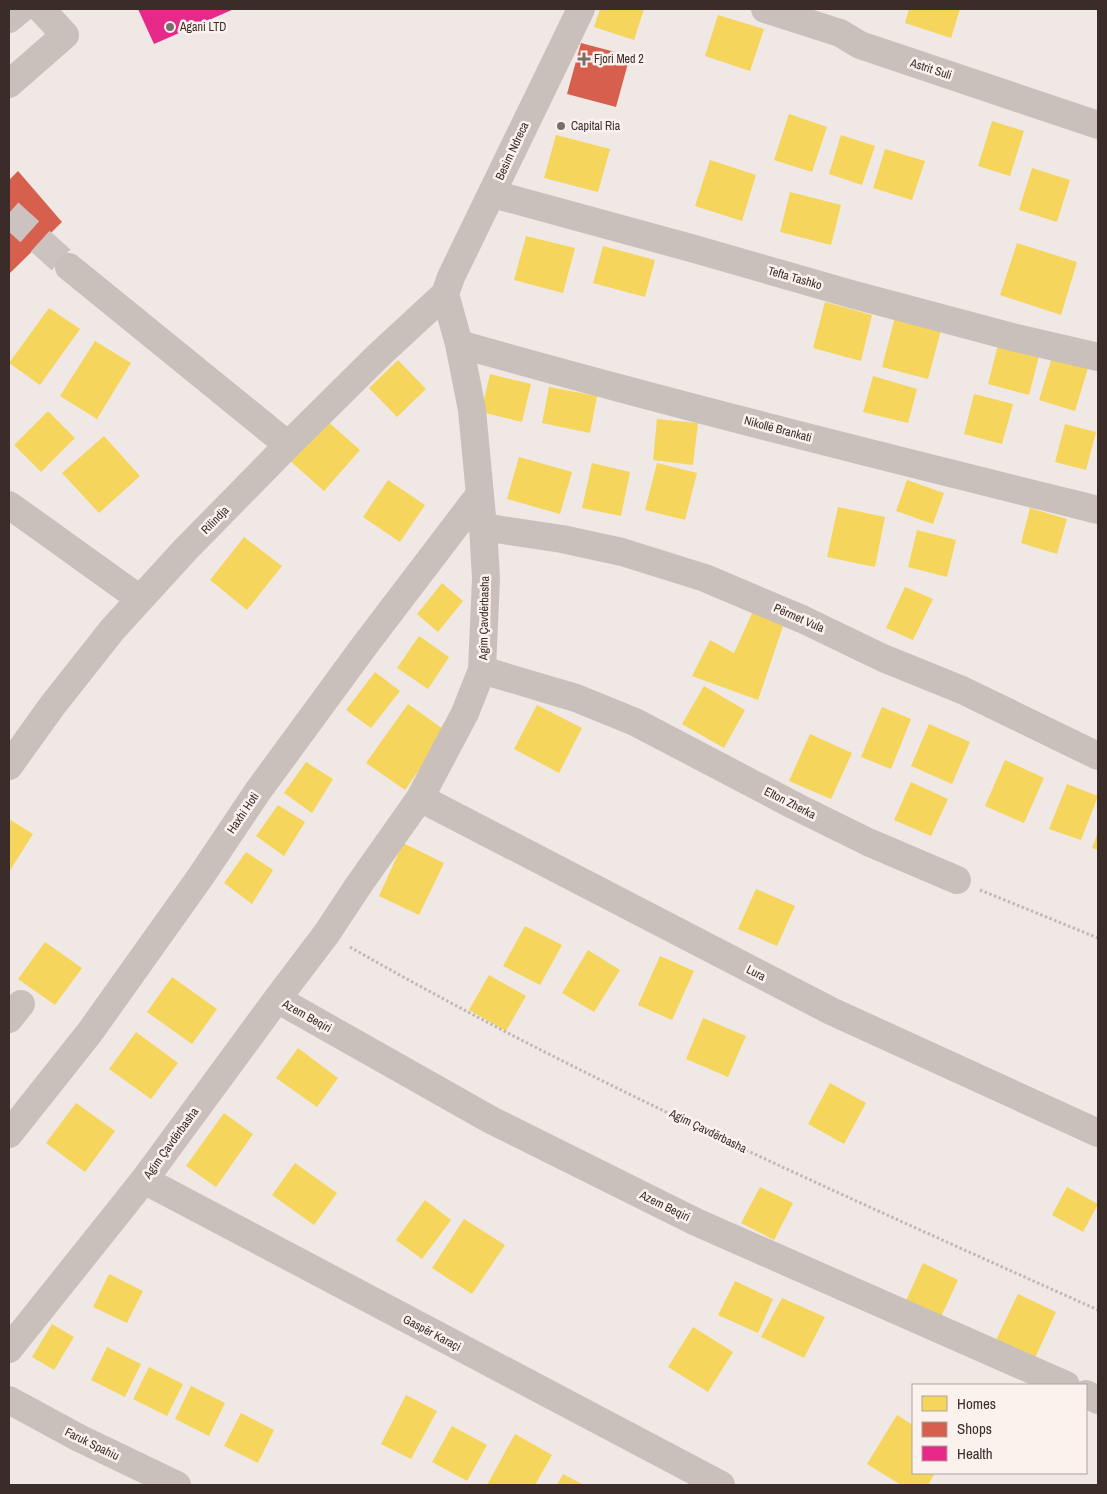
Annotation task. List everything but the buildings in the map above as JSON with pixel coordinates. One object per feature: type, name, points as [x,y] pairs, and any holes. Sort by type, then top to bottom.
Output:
[{"type":"street","points":[[9,19],[21,9]]},
{"type":"street","points":[[9,84],[65,35],[41,9]]},
{"type":"street","name":"Besim Ndreca","points":[[445,294],[451,277],[493,194],[546,78],[581,9]]},
{"type":"street","name":"Astrit Suli","points":[[765,9],[840,33],[860,45],[1098,125]]},
{"type":"street","name":"Tefta Tashko","points":[[493,194],[1016,338],[1097,354]]},
{"type":"street","points":[[70,267],[288,445]]},
{"type":"street","name":"Agim Çavdërbasha","points":[[9,1349],[144,1180],[327,933],[420,798],[465,712],[482,670],[486,578],[472,410],[459,344],[445,294]]},
{"type":"street","name":"Rilindja","points":[[9,766],[112,630],[185,550],[380,354],[445,294]]},
{"type":"street","name":"Nikollë Brankati","points":[[459,344],[850,448],[1098,510]]},
{"type":"street","name":"Haxhi Hoti","points":[[9,1134],[90,1032],[201,876],[258,791],[376,630],[480,494]]},
{"type":"street","points":[[9,505],[140,599]]},
{"type":"street","name":"Përmet Vula","points":[[483,527],[562,539],[622,552],[705,578],[802,619],[884,658],[962,690],[1098,756]]},
{"type":"street","name":"Elton Zherka","points":[[482,670],[576,698],[635,722],[868,842],[956,880]]},
{"type":"street","name":"Lura","points":[[420,798],[831,1011],[1098,1133]]},
{"type":"street","name":"Azem Beqiri","points":[[277,999],[491,1120],[696,1222],[1064,1384]]},
{"type":"street","name":"Gaspër Karaçi","points":[[144,1180],[721,1485]]},
{"type":"street","name":"Faruk Spahiu","points":[[9,1400],[79,1438],[177,1485]]},
{"type":"path","points":[[956,880],[1098,938]]},
{"type":"path","name":"Agim Çavdërbasha","points":[[327,933],[435,995],[559,1060],[813,1182],[1098,1310]]},
{"type":"tunnel","points":[[9,213],[69,267]]},
{"type":"place","name":"Agani LTD","points":[[170,27]]},
{"type":"place","name":"Fjori Med 2","points":[[584,59]]},
{"type":"place","name":"Capital Ria","points":[[561,126]]}]
